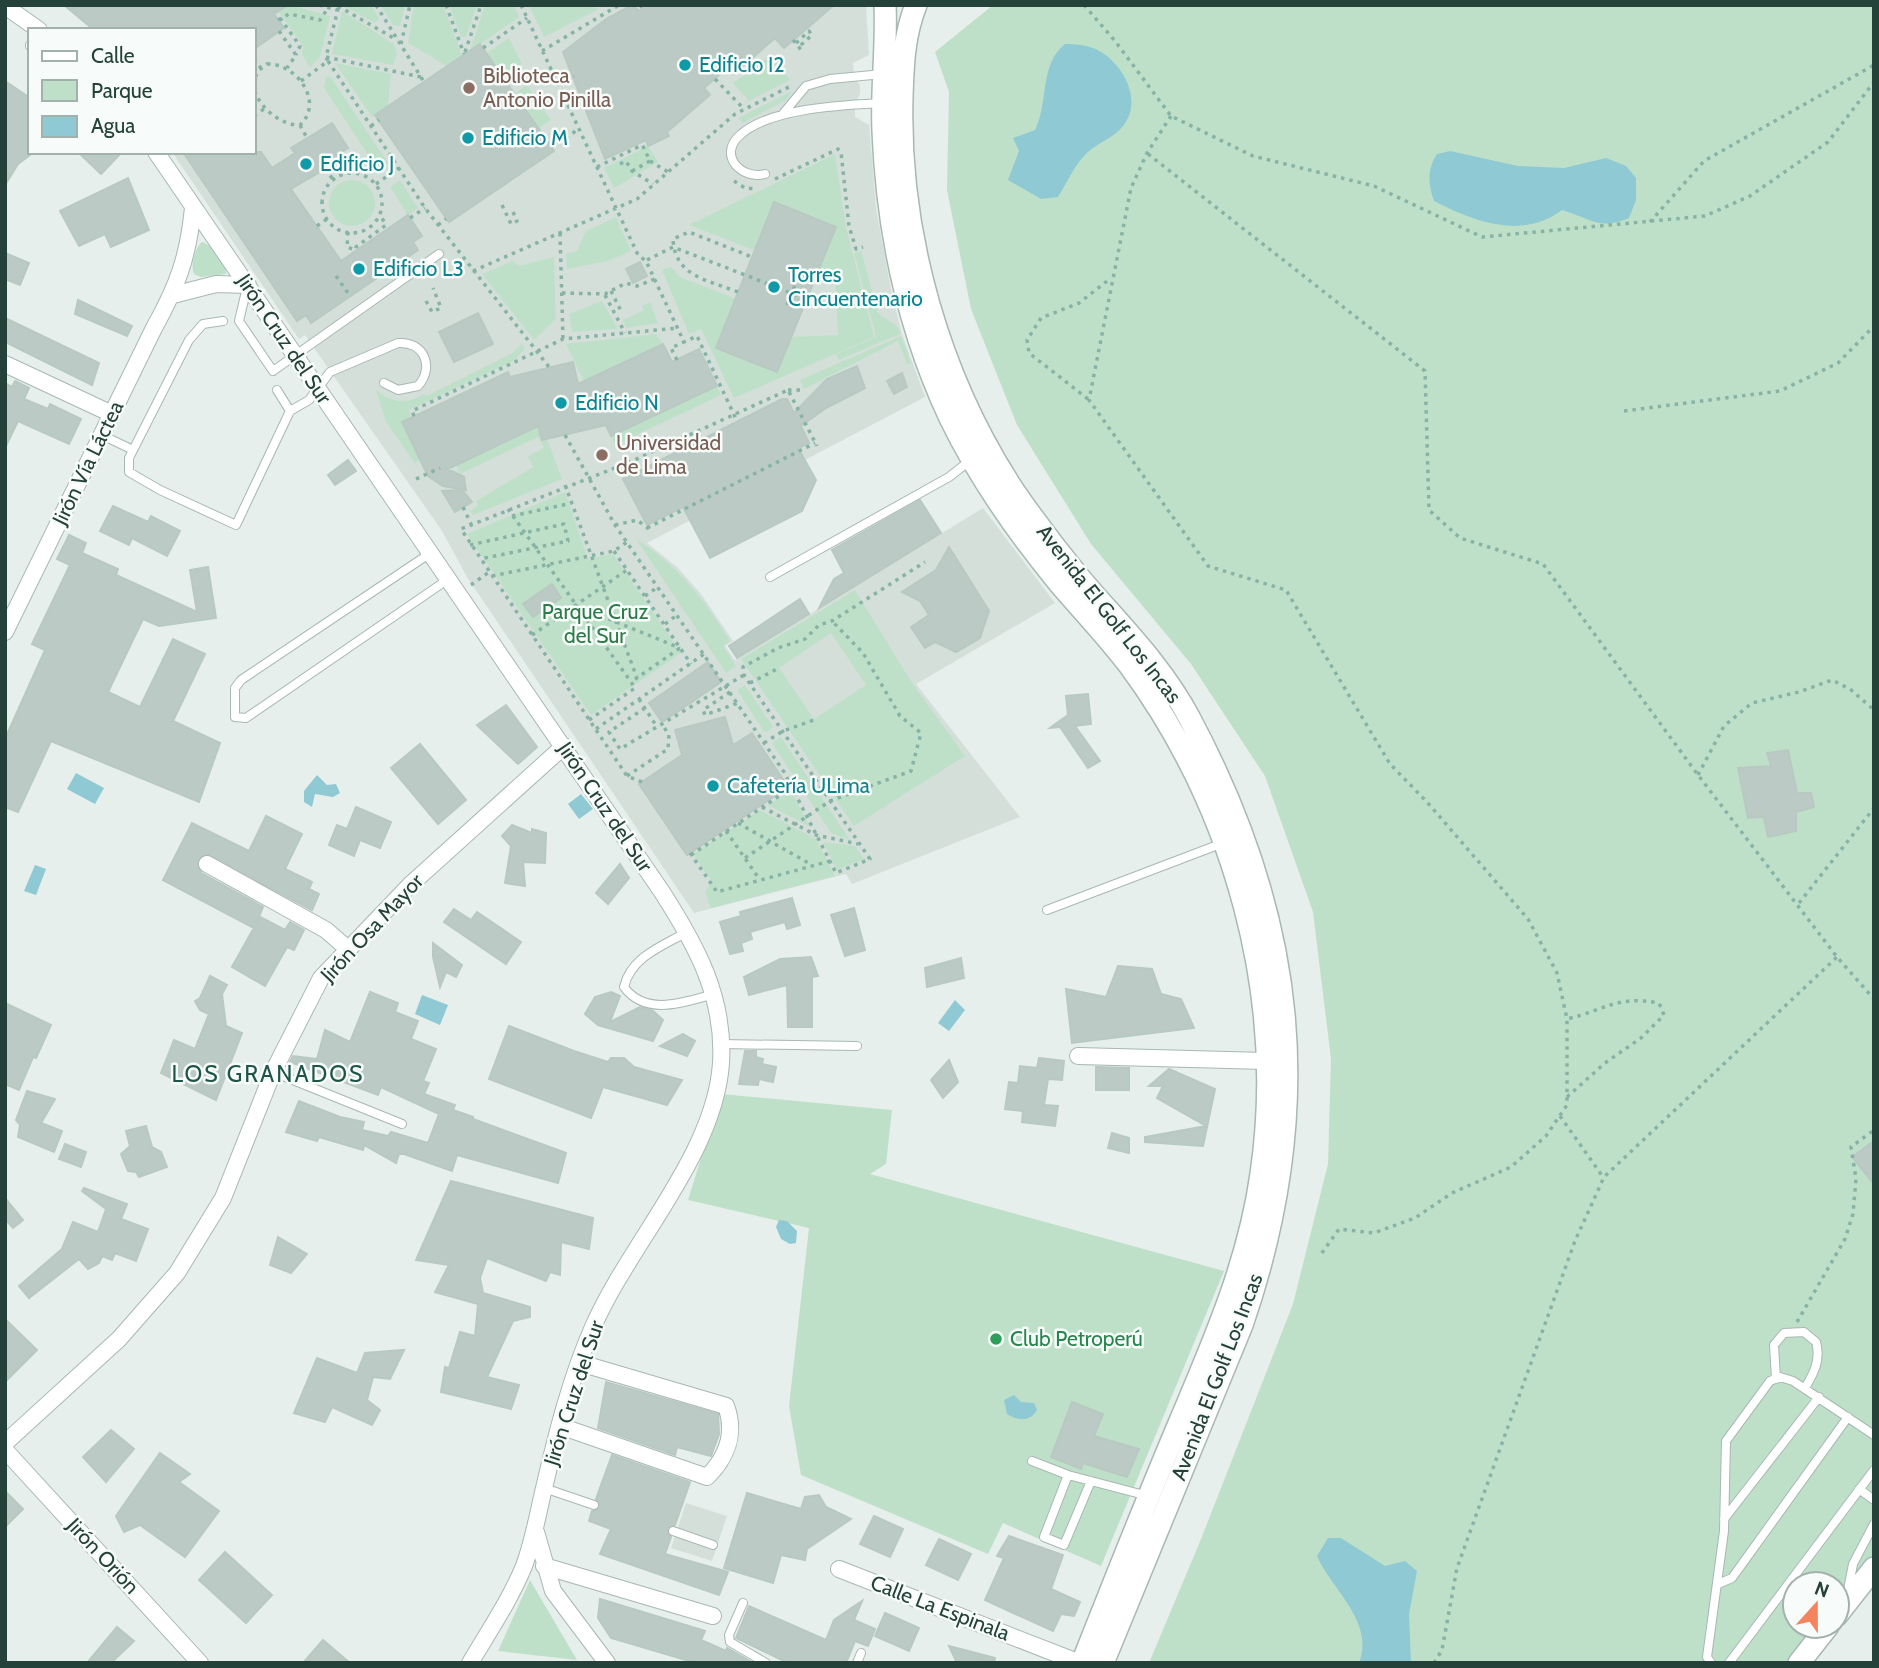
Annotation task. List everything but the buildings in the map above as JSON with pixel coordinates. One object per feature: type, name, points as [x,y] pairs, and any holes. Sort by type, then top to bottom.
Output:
[{"type":"street","name":"Avenida El Golf Los Incas","points":[[885,5],[883,103],[887,191],[903,284],[929,367],[949,415],[972,459],[1027,543],[1128,664],[1169,724],[1212,808],[1255,947],[1265,1019],[1262,1173],[1239,1274],[1151,1497],[1081,1663]]},
{"type":"street","name":"Avenida El Golf Los Incas","points":[[916,5],[908,28],[904,60],[902,119],[905,169],[913,231],[934,321],[947,359],[985,441],[1015,491],[1078,576],[1144,652],[1188,714],[1230,800],[1262,887],[1275,941],[1284,1006],[1287,1054],[1286,1130],[1281,1179],[1257,1280],[1237,1338],[1103,1663]]},
{"type":"street","points":[[5,6],[35,28]]},
{"type":"street","name":"Jirón Cruz del Sur","points":[[157,154],[429,554],[564,746],[687,932],[703,961],[714,994],[721,1044],[714,1100],[699,1139],[606,1303],[580,1363],[560,1426],[536,1530],[523,1567],[503,1608],[470,1663]]},
{"type":"street","name":"Jirón Vía Láctea","points":[[5,632],[173,295],[187,254],[193,208]]},
{"type":"street","points":[[173,295],[216,284],[248,285]]},
{"type":"street","points":[[5,364],[112,414]]},
{"type":"street","name":"Jirón Osa Mayor","points":[[5,1443],[119,1339],[177,1273],[223,1198],[273,1072],[321,978],[410,885],[564,746]]},
{"type":"street","points":[[207,864],[326,930],[349,950]]},
{"type":"street","points":[[1078,1056],[1266,1061]]},
{"type":"street","points":[[560,1426],[707,1477],[723,1461],[732,1422],[726,1406],[580,1363]]},
{"type":"street","name":"Jirón Orión","points":[[5,1450],[200,1663]]},
{"type":"street","name":"Jirón Cruz del Sur","points":[[536,1530],[553,1591],[607,1663]]},
{"type":"street","points":[[544,1566],[713,1616]]},
{"type":"street","points":[[1851,1597],[1874,1568]]},
{"type":"street","name":"Calle La Espinala","points":[[839,1569],[1081,1663]]},
{"type":"street","points":[[1799,1663],[1817,1640]]},
{"type":"lane","points":[[782,115],[806,86],[884,73]]},
{"type":"lane","points":[[765,174],[749,175],[736,166],[732,151],[734,143],[745,132],[782,115],[883,103]]},
{"type":"lane","points":[[248,285],[239,321],[273,371],[439,254]]},
{"type":"lane","points":[[223,321],[202,324],[195,331],[133,450],[128,465],[135,477],[236,526],[290,411],[309,400],[330,372],[392,345],[410,343],[419,348],[426,364],[425,377],[418,386],[398,390],[384,383]]},
{"type":"lane","points":[[277,390],[290,411]]},
{"type":"lane","points":[[102,435],[133,450]]},
{"type":"lane","points":[[770,577],[949,477],[972,459]]},
{"type":"lane","points":[[429,554],[241,680],[235,688],[235,717],[246,718],[447,580]]},
{"type":"lane","points":[[1047,911],[1223,843]]},
{"type":"lane","points":[[687,932],[635,963],[627,974],[624,987],[640,1001],[660,1006],[679,1005],[714,994]]},
{"type":"lane","points":[[721,1044],[857,1046]]},
{"type":"lane","points":[[273,1072],[402,1124]]},
{"type":"lane","points":[[1776,1379],[1774,1345],[1784,1333],[1799,1331],[1811,1336],[1818,1348],[1816,1368],[1805,1388]]},
{"type":"lane","points":[[1712,1663],[1707,1657],[1724,1519],[1726,1441],[1770,1381],[1776,1379],[1793,1381],[1874,1435]]},
{"type":"lane","points":[[1724,1519],[1819,1397]]},
{"type":"lane","points":[[1718,1584],[1732,1578],[1848,1417]]},
{"type":"lane","points":[[1032,1461],[1068,1475],[1151,1497]]},
{"type":"lane","points":[[1729,1663],[1874,1470]]},
{"type":"lane","points":[[1068,1475],[1044,1537],[1064,1545],[1091,1481]]},
{"type":"lane","points":[[544,1488],[594,1505]]},
{"type":"lane","points":[[1860,1489],[1874,1500]]},
{"type":"lane","points":[[1851,1570],[1874,1524]]},
{"type":"lane","points":[[673,1531],[713,1545]]},
{"type":"lane","points":[[743,1603],[729,1635],[730,1642],[766,1663]]},
{"type":"lane","points":[[857,1663],[862,1653]]},
{"type":"path","points":[[319,5],[338,7],[400,43]]},
{"type":"path","points":[[376,5],[424,82]]},
{"type":"path","points":[[400,43],[410,5]]},
{"type":"path","points":[[446,5],[464,54],[481,5]]},
{"type":"path","points":[[521,5],[638,254],[646,261],[684,342]]},
{"type":"path","points":[[542,51],[619,5]]},
{"type":"path","points":[[1084,5],[1122,49],[1171,116],[1253,156],[1374,186],[1482,237],[1705,216],[1750,196],[1828,142],[1874,82]]},
{"type":"path","points":[[301,81],[327,59],[338,7]]},
{"type":"path","points":[[286,68],[300,52],[300,46],[279,19],[289,14],[320,20],[324,18],[328,8]]},
{"type":"path","points":[[483,48],[527,18]]},
{"type":"path","points":[[279,31],[296,55]]},
{"type":"path","points":[[809,31],[812,35],[802,44],[804,49],[794,42],[809,31]]},
{"type":"path","points":[[327,59],[421,77]]},
{"type":"path","points":[[327,59],[425,208],[549,368]]},
{"type":"path","points":[[256,62],[261,68]]},
{"type":"path","points":[[256,77],[261,68],[276,64],[286,68],[301,81],[310,102],[309,113],[300,125]]},
{"type":"path","points":[[1650,222],[1704,161],[1874,65]]},
{"type":"path","points":[[558,83],[573,76]]},
{"type":"path","points":[[715,79],[744,109]]},
{"type":"path","points":[[256,86],[264,109],[279,121],[300,125]]},
{"type":"path","points":[[473,271],[637,199],[744,109],[791,86]]},
{"type":"path","points":[[256,115],[264,109]]},
{"type":"path","points":[[1088,400],[1131,188],[1147,153],[1171,116]]},
{"type":"path","points":[[371,126],[379,120]]},
{"type":"path","points":[[300,125],[307,138]]},
{"type":"path","points":[[551,147],[579,129]]},
{"type":"path","points":[[597,167],[642,144],[650,161],[668,172]]},
{"type":"path","points":[[755,189],[838,149],[849,226],[856,249],[863,247]]},
{"type":"path","points":[[1147,153],[1424,371],[1429,510],[1460,538],[1544,564],[1698,775],[1838,957],[1874,999]]},
{"type":"path","points":[[620,164],[626,161],[632,172],[654,185]]},
{"type":"path","points":[[632,172],[650,161]]},
{"type":"path","points":[[326,168],[333,180]]},
{"type":"path","points":[[376,184],[399,168]]},
{"type":"path","points":[[358,173],[376,184],[382,198],[380,215],[367,229],[348,233],[327,219],[322,202],[327,186],[333,180],[341,175],[358,173]]},
{"type":"path","points":[[502,205],[511,224],[517,221],[513,212]]},
{"type":"path","points":[[410,218],[425,208]]},
{"type":"path","points":[[348,233],[347,247],[355,250],[386,225],[380,215]]},
{"type":"path","points":[[317,226],[327,219]]},
{"type":"path","points":[[438,225],[446,219]]},
{"type":"path","points":[[738,292],[682,269],[673,247],[673,239],[689,232],[752,257]]},
{"type":"path","points":[[559,233],[563,339]]},
{"type":"path","points":[[646,261],[673,247],[771,285]]},
{"type":"path","points":[[336,276],[350,296]]},
{"type":"path","points":[[1112,277],[1079,303],[1041,318],[1027,340],[1029,353],[1088,400],[1208,566],[1286,590],[1390,764],[1427,802],[1528,919],[1557,972],[1567,1019],[1567,1105],[1546,1136],[1511,1167],[1452,1193],[1415,1219],[1374,1233],[1339,1229],[1319,1257]]},
{"type":"path","points":[[562,293],[605,294],[626,284],[637,286],[655,279]]},
{"type":"path","points":[[788,305],[796,283]]},
{"type":"path","points":[[426,301],[432,312],[441,308],[433,288]]},
{"type":"path","points":[[778,288],[806,299]]},
{"type":"path","points":[[611,291],[621,311]]},
{"type":"path","points":[[605,294],[625,333]]},
{"type":"path","points":[[1624,411],[1780,391],[1838,363],[1874,326]]},
{"type":"path","points":[[414,416],[412,411],[563,339],[678,328]]},
{"type":"path","points":[[677,360],[671,348],[697,336],[737,421]]},
{"type":"path","points":[[647,528],[816,444],[809,437],[788,390]]},
{"type":"path","points":[[642,782],[628,776],[461,529],[565,485],[629,462],[788,390],[805,390]]},
{"type":"path","points":[[565,435],[615,525],[738,703],[792,787],[836,873],[870,859],[744,675],[743,667],[778,648],[805,639],[819,625],[832,621],[925,562]]},
{"type":"path","points":[[416,480],[440,468]]},
{"type":"path","points":[[565,485],[637,678]]},
{"type":"path","points":[[512,516],[572,503]]},
{"type":"path","points":[[463,507],[472,525]]},
{"type":"path","points":[[508,509],[631,682],[657,727]]},
{"type":"path","points":[[615,525],[637,520],[653,532]]},
{"type":"path","points":[[470,545],[564,524],[568,541],[480,559]]},
{"type":"path","points":[[457,594],[490,574],[614,551],[627,542]]},
{"type":"path","points":[[614,551],[691,664]]},
{"type":"path","points":[[532,635],[627,570]]},
{"type":"path","points":[[645,596],[658,587]]},
{"type":"path","points":[[575,605],[680,648]]},
{"type":"path","points":[[664,625],[677,615]]},
{"type":"path","points":[[745,858],[830,801],[908,773],[921,736],[900,716],[863,653],[832,621]]},
{"type":"path","points":[[631,682],[680,648]]},
{"type":"path","points":[[596,730],[704,654]]},
{"type":"path","points":[[750,683],[779,668]]},
{"type":"path","points":[[645,708],[609,732],[620,749],[744,675]]},
{"type":"path","points":[[1698,775],[1724,726],[1752,703],[1799,692],[1832,680],[1850,689],[1874,710]]},
{"type":"path","points":[[589,720],[635,688]]},
{"type":"path","points":[[730,692],[703,710],[705,715],[738,703]]},
{"type":"path","points":[[764,743],[783,731],[814,720]]},
{"type":"path","points":[[628,776],[668,749],[669,735],[662,724]]},
{"type":"path","points":[[606,745],[613,740]]},
{"type":"path","points":[[792,787],[691,854],[716,892],[830,861]]},
{"type":"path","points":[[762,807],[817,835],[859,844]]},
{"type":"path","points":[[1799,903],[1874,808]]},
{"type":"path","points":[[738,823],[813,865]]},
{"type":"path","points":[[726,831],[761,880]]},
{"type":"path","points":[[1434,1663],[1442,1650],[1457,1568],[1575,1241],[1604,1177],[1838,957]]},
{"type":"path","points":[[1567,1019],[1592,1013],[1617,1000],[1640,999],[1659,1003],[1664,1015],[1641,1038],[1605,1063],[1567,1097]]},
{"type":"path","points":[[1560,1116],[1604,1177]]},
{"type":"path","points":[[1799,1331],[1797,1322],[1845,1239],[1853,1214],[1856,1179],[1851,1147],[1874,1130]]},
{"type":"shaded area","name":"Universidad de Lima","points":[[209,5],[866,5],[869,55],[853,63],[854,77],[860,85],[855,117],[869,125],[876,208],[891,290],[902,334],[925,397],[647,543],[677,567],[701,594],[733,641],[725,646],[735,660],[983,508],[1055,603],[916,684],[1020,817],[852,884],[846,874],[694,913],[467,577],[442,531],[305,335],[299,339],[173,154],[256,154],[256,28],[250,28]]},
{"type":"shaded area","points":[[686,1503],[727,1516],[712,1561],[671,1548]]},
{"type":"green space","points":[[274,5],[290,5],[330,16],[320,57],[310,67],[302,55],[303,46]]},
{"type":"green space","points":[[371,5],[379,18],[375,23],[343,6]]},
{"type":"green space","points":[[380,5],[405,5],[400,26],[393,25]]},
{"type":"green space","points":[[414,5],[443,5],[462,56],[447,66],[408,43]]},
{"type":"green space","points":[[449,5],[477,5],[466,37],[461,37]]},
{"type":"green space","points":[[485,5],[514,5],[519,17],[470,51]]},
{"type":"green space","points":[[529,5],[585,5],[599,9],[544,37]]},
{"type":"green space","points":[[993,5],[1874,5],[1874,1554],[1851,1583],[1851,1570],[1781,1570],[1781,1640],[1806,1640],[1789,1663],[1149,1663],[1293,1304],[1328,1164],[1331,1059],[1313,912],[1265,776],[1191,664],[1091,544],[1017,425],[971,309],[947,190],[949,92],[935,52]]},
{"type":"green space","points":[[342,11],[394,44],[397,54],[393,65],[332,54]]},
{"type":"green space","points":[[509,38],[522,64],[503,77],[487,53]]},
{"type":"green space","points":[[772,55],[790,80],[749,101],[733,83]]},
{"type":"green space","points":[[335,63],[391,74],[388,106],[372,117]]},
{"type":"green space","points":[[330,76],[388,163],[378,170],[324,88],[326,77]]},
{"type":"green space","points":[[527,85],[551,120],[538,129],[514,94]]},
{"type":"green space","points":[[792,91],[786,100],[743,123],[738,118]]},
{"type":"green space","points":[[648,146],[658,162],[614,188],[604,168]]},
{"type":"green space","points":[[835,154],[846,227],[874,337],[734,398],[701,329],[689,334],[662,270],[671,267],[680,277],[736,299],[716,348],[776,372],[791,337],[838,335],[835,274],[816,274],[689,225]]},
{"type":"green space","points":[[352,180],[368,187],[375,203],[368,219],[352,226],[336,219],[329,203],[336,187]]},
{"type":"green space","points":[[400,180],[418,208],[408,215],[390,187]]},
{"type":"green space","points":[[616,217],[631,251],[608,261],[567,269],[566,254],[577,251],[586,231]]},
{"type":"green space","points":[[202,242],[218,255],[226,274],[201,277],[194,274],[194,257]]},
{"type":"green space","points":[[861,251],[878,313],[898,327],[900,334],[839,360],[836,354],[876,337],[854,253]]},
{"type":"green space","points":[[554,257],[556,319],[534,340],[482,274],[513,261],[519,266]]},
{"type":"green space","points":[[602,301],[618,329],[572,332],[569,314]]},
{"type":"green space","points":[[650,302],[658,323],[626,328],[623,320],[644,310],[642,306]]},
{"type":"green space","points":[[656,334],[663,344],[584,381],[566,344]]},
{"type":"green space","points":[[901,336],[911,363],[907,364],[898,341],[804,389],[800,380]]},
{"type":"green space","points":[[522,344],[525,349],[513,361],[409,410],[420,460],[415,463],[386,422],[376,390],[399,401],[411,400],[424,394],[427,396],[511,354]]},
{"type":"green space","points":[[717,386],[721,395],[615,445],[611,436]]},
{"type":"green space","points":[[538,426],[542,440],[547,439],[562,479],[473,515],[470,511],[478,505],[476,501],[533,467],[528,456],[544,448],[538,437],[460,474],[456,465]]},
{"type":"green space","name":"Parque Cruz del Sur","points":[[565,492],[588,559],[613,554],[681,653],[591,715],[467,534]]},
{"type":"green space","points":[[636,539],[665,560],[700,597],[730,641],[723,646],[736,666],[726,673]]},
{"type":"green space","points":[[855,590],[912,683],[965,756],[854,826],[741,659]],"holes":[[[831,633],[866,685],[814,719],[779,668]]]},
{"type":"green space","points":[[745,685],[773,727],[765,733],[737,690]]},
{"type":"green space","points":[[781,737],[850,840],[831,833],[772,743]]},
{"type":"green space","points":[[791,791],[810,827],[768,805]]},
{"type":"green space","points":[[760,810],[816,839],[835,876],[711,908],[705,892],[712,882],[693,854]]},
{"type":"green space","points":[[823,842],[855,846],[864,859],[837,870]]},
{"type":"green space","name":"Club Petroperú","points":[[721,1094],[892,1110],[886,1164],[870,1174],[1224,1271],[1101,1566],[1003,1523],[988,1554],[801,1475],[789,1406],[809,1228],[688,1200]]},
{"type":"green space","points":[[530,1580],[577,1660],[498,1651]]},
{"type":"water","points":[[1065,44],[1094,48],[1111,60],[1129,87],[1130,111],[1120,130],[1083,157],[1058,197],[1041,199],[1008,180],[1019,151],[1013,138],[1035,130],[1051,62]]},
{"type":"water","points":[[1450,151],[1518,166],[1564,168],[1606,158],[1626,166],[1636,178],[1636,200],[1629,218],[1619,222],[1595,222],[1562,210],[1531,224],[1498,225],[1482,221],[1434,201],[1430,183],[1431,165],[1437,154]]},
{"type":"water","points":[[76,773],[104,788],[95,804],[67,789]]},
{"type":"water","points":[[317,775],[327,785],[336,784],[340,793],[333,797],[315,794],[312,807],[304,802],[304,791]]},
{"type":"water","points":[[581,794],[593,809],[579,819],[568,804]]},
{"type":"water","points":[[35,865],[46,869],[36,895],[24,891]]},
{"type":"water","points":[[422,995],[448,1005],[440,1025],[415,1014]]},
{"type":"water","points":[[955,1000],[965,1010],[949,1031],[938,1023]]},
{"type":"water","points":[[779,1220],[787,1221],[797,1231],[796,1243],[790,1244],[781,1239],[776,1227]]},
{"type":"water","points":[[1014,1395],[1021,1402],[1034,1403],[1037,1410],[1031,1417],[1015,1418],[1007,1414],[1004,1400]]},
{"type":"water","points":[[1328,1538],[1341,1538],[1385,1566],[1405,1561],[1417,1571],[1409,1614],[1411,1663],[1359,1663],[1362,1648],[1357,1620],[1317,1556]]},
{"type":"place","name":"Edificio I2","points":[[685,65]]},
{"type":"place","name":"Biblioteca Antonio Pinilla","points":[[469,88]]},
{"type":"place","name":"Edificio M","points":[[468,138]]},
{"type":"place","name":"Edificio J","points":[[306,164]]},
{"type":"place","name":"Edificio L3","points":[[359,269]]},
{"type":"place","name":"Torres Cincuentenario","points":[[774,287]]},
{"type":"place","name":"Edificio N","points":[[561,403]]},
{"type":"place","name":"Universidad de Lima","points":[[602,455]]},
{"type":"place","name":"Cafetería ULima","points":[[713,786]]},
{"type":"place","name":"Club Petroperú","points":[[996,1339]]},
{"type":"district","name":"LOS GRANADOS","points":[[268,1074]]}]
